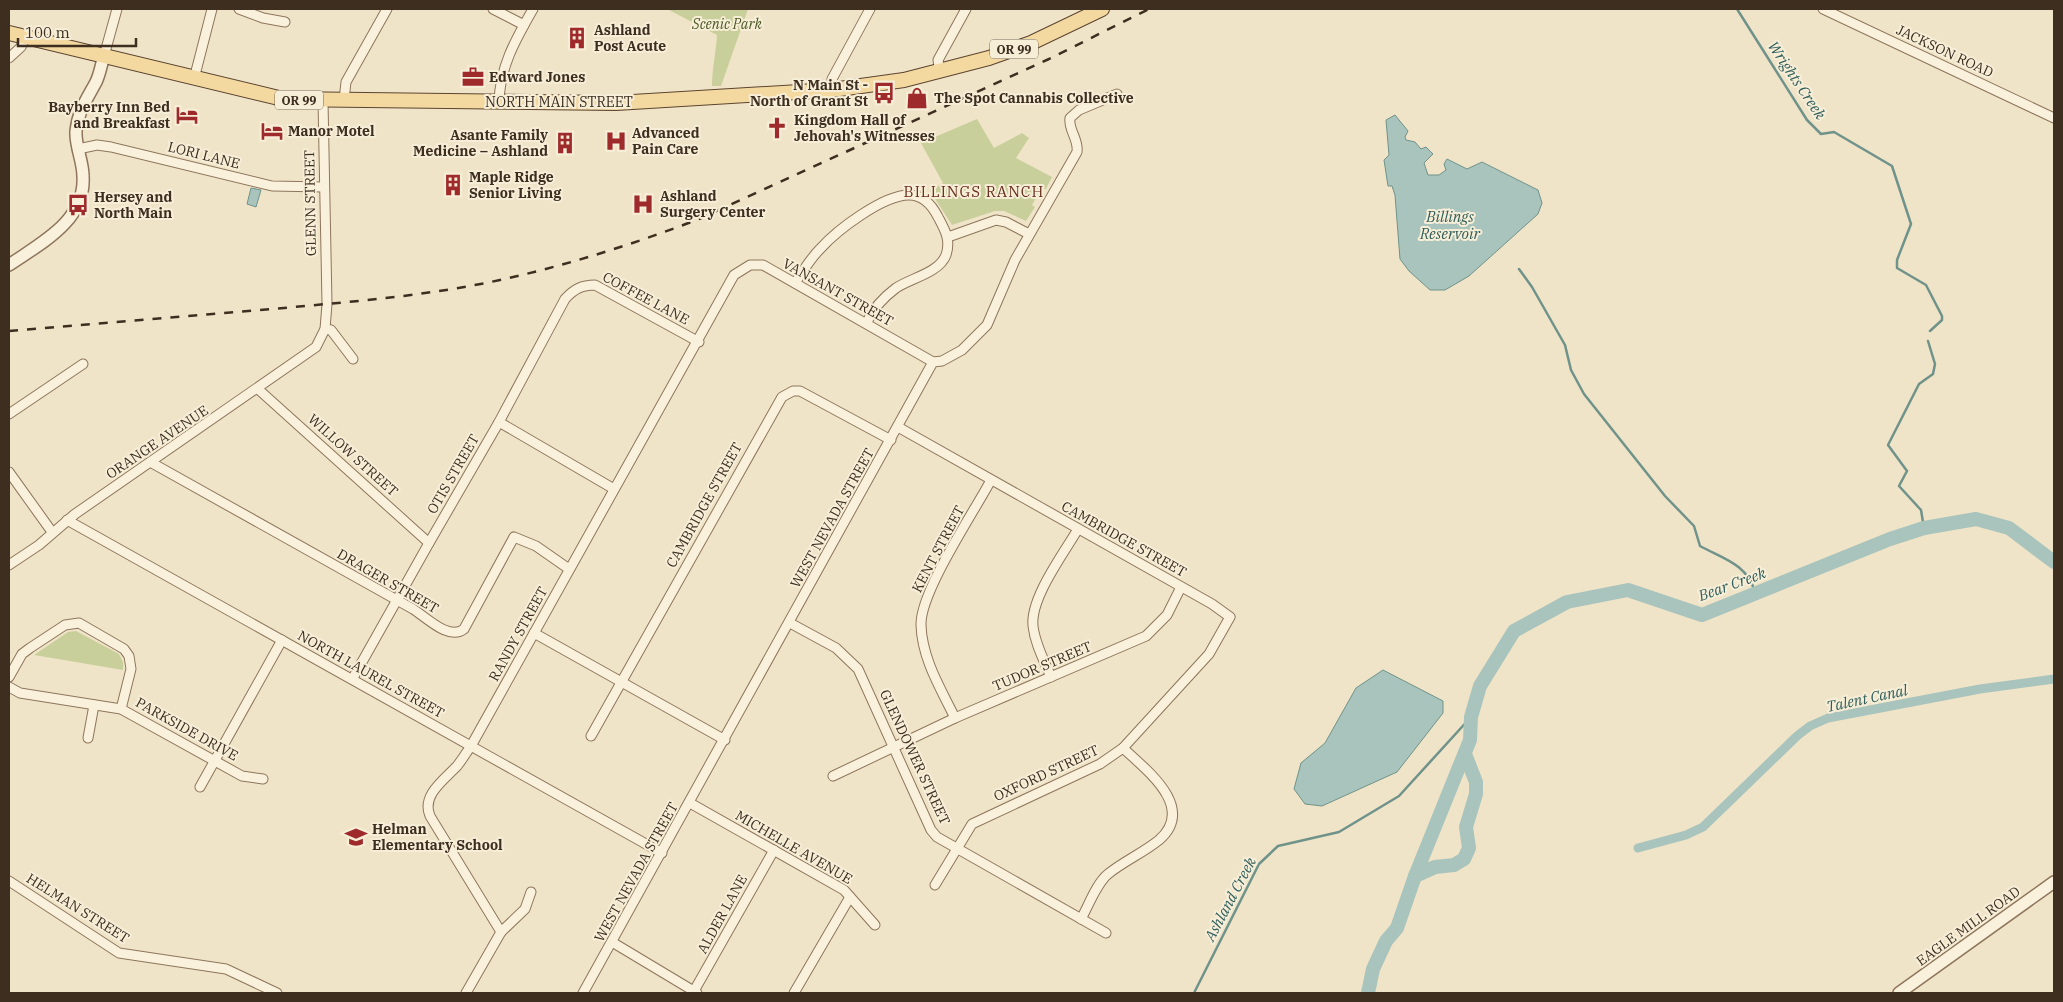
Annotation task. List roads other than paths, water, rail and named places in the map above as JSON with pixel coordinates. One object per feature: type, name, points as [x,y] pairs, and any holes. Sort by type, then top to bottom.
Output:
[{"type":"main road","name":"NORTH MAIN STREET","points":[[9,34],[283,99],[324,101],[616,103],[832,90],[882,84],[940,72],[1031,43],[1102,9]]},
{"type":"street","points":[[9,265],[62,227],[75,212],[83,186],[83,167],[76,133],[80,110],[99,75],[117,9]]},
{"type":"street","points":[[194,79],[212,9]]},
{"type":"street","points":[[239,9],[263,18],[285,22]]},
{"type":"street","points":[[344,100],[346,82],[387,9]]},
{"type":"street","points":[[493,9],[524,25]]},
{"type":"street","points":[[499,102],[502,69],[533,9]]},
{"type":"street","points":[[832,90],[832,79],[870,9]]},
{"type":"street","points":[[940,72],[938,60],[966,9]]},
{"type":"street","name":"JACKSON ROAD","points":[[1823,9],[2054,118]]},
{"type":"street","points":[[9,58],[22,47],[25,37]]},
{"type":"street","points":[[933,362],[942,361],[962,350],[987,325],[1029,234],[1077,152],[1077,142],[1069,122],[1070,118],[1079,110],[1117,94]]},
{"type":"street","name":"GLENN STREET","points":[[324,101],[323,187],[326,329]]},
{"type":"street","name":"LORI LANE","points":[[78,148],[97,145],[110,147],[272,186],[323,187]]},
{"type":"street","points":[[795,283],[820,249],[845,226],[873,208],[901,196],[910,195],[928,202],[948,237],[948,250],[941,264],[890,294],[867,322]]},
{"type":"street","points":[[948,237],[996,220],[1006,222],[1029,234]]},
{"type":"street","name":"VANSANT STREET","points":[[731,280],[740,269],[756,264],[867,322],[933,362]]},
{"type":"street","name":"RANDY STREET","points":[[501,932],[430,816],[428,807],[434,790],[461,762],[471,746],[614,489],[699,342],[731,280]]},
{"type":"street","name":"COFFEE LANE","points":[[580,287],[595,286],[602,288],[699,342]]},
{"type":"street","name":"OTIS STREET","points":[[353,678],[428,543],[499,422],[565,299],[580,287]]},
{"type":"street","points":[[326,329],[331,330],[353,359]]},
{"type":"street","name":"ORANGE AVENUE","points":[[9,565],[39,545],[67,520],[258,389],[321,342],[326,329]]},
{"type":"street","name":"WEST NEVADA STREET","points":[[583,993],[790,623],[933,362]]},
{"type":"street","points":[[9,414],[83,364]]},
{"type":"street","name":"WILLOW STREET","points":[[258,389],[428,543]]},
{"type":"street","name":"CAMBRIDGE STREET","points":[[591,736],[782,396],[793,391],[800,391],[891,440]]},
{"type":"street","points":[[499,422],[614,489]]},
{"type":"street","name":"CAMBRIDGE STREET","points":[[898,427],[1207,600]]},
{"type":"street","name":"DRAGER STREET","points":[[152,463],[453,633],[459,633],[464,629],[514,538],[536,546],[569,570]]},
{"type":"street","points":[[9,472],[52,532]]},
{"type":"street","name":"KENT STREET","points":[[955,718],[933,673],[925,650],[922,613],[929,592],[991,480]]},
{"type":"street","name":"NORTH LAUREL STREET","points":[[67,520],[662,852]]},
{"type":"street","points":[[1051,677],[1039,649],[1033,619],[1036,604],[1041,593],[1078,529]]},
{"type":"street","name":"TUDOR STREET","points":[[832,776],[955,718],[1146,636],[1167,614],[1181,587]]},
{"type":"street","name":"OXFORD STREET","points":[[935,885],[972,824],[1100,764],[1123,748],[1209,654],[1222,634],[1230,617],[1207,600]]},
{"type":"street","points":[[9,677],[22,654],[65,624],[80,623],[124,649],[129,656],[130,669],[121,708]]},
{"type":"street","name":"GLENDOWER STREET","points":[[790,623],[836,648],[858,669],[931,830],[937,837],[1106,933]]},
{"type":"street","points":[[534,633],[725,740]]},
{"type":"street","points":[[200,787],[282,640]]},
{"type":"street","name":"PARKSIDE DRIVE","points":[[9,687],[20,692],[121,708],[248,779],[262,778]]},
{"type":"street","points":[[88,738],[94,705]]},
{"type":"street","points":[[1081,920],[1107,875],[1158,840],[1170,823],[1171,803],[1165,789],[1123,748]]},
{"type":"street","name":"MICHELLE AVENUE","points":[[690,803],[844,890],[875,925]]},
{"type":"street","name":"ALDER LANE","points":[[696,992],[774,850]]},
{"type":"street","name":"HELMAN STREET","points":[[9,881],[119,953],[226,969],[277,993]]},
{"type":"street","name":"EAGLE MILL ROAD","points":[[1900,993],[2054,882]]},
{"type":"street","points":[[466,993],[501,932],[525,909],[531,892]]},
{"type":"street","points":[[794,993],[850,896]]},
{"type":"street","points":[[612,942],[696,992]]},
{"type":"water","name":"Billings Reservoir","points":[[1395,115],[1408,131],[1405,137],[1406,140],[1415,142],[1421,149],[1426,147],[1433,154],[1424,163],[1428,175],[1439,175],[1446,170],[1444,164],[1447,159],[1467,169],[1482,162],[1538,190],[1542,203],[1538,214],[1469,276],[1445,290],[1430,290],[1409,271],[1400,259],[1395,195],[1392,186],[1388,186],[1384,160],[1389,155],[1386,120]]},
{"type":"water","points":[[251,188],[261,190],[256,207],[247,204]]},
{"type":"water","points":[[1383,670],[1443,701],[1443,713],[1397,772],[1322,806],[1305,804],[1294,789],[1301,763],[1325,743],[1356,688]]},
{"type":"waterway","name":"Wrights Creek","points":[[1737,9],[1807,120],[1821,134],[1834,132],[1892,166],[1911,224],[1897,260],[1897,268],[1926,285],[1942,316],[1942,320],[1930,331]]},
{"type":"waterway","points":[[1519,269],[1532,287],[1565,345],[1571,370],[1584,394],[1665,496],[1694,526],[1700,546],[1734,563],[1746,575],[1755,592]]},
{"type":"waterway","name":"Wrights Creek","points":[[1924,528],[1921,510],[1899,486],[1907,471],[1888,445],[1919,384],[1933,374],[1935,364],[1928,341]]},
{"type":"waterway","name":"Bear Creek","points":[[1368,993],[1373,969],[1386,941],[1397,928],[1415,876],[1470,740],[1471,717],[1480,686],[1514,631],[1567,602],[1628,590],[1702,615],[1890,539],[1924,528],[1976,519],[2009,528],[2054,562]]},
{"type":"waterway","name":"Talent Canal","points":[[1638,848],[1686,835],[1703,827],[1797,736],[1810,726],[1828,718],[1980,689],[2054,679]]},
{"type":"waterway","name":"Ashland Creek","points":[[1194,993],[1259,864],[1278,846],[1339,832],[1399,796],[1471,717]]},
{"type":"waterway","name":"Bear Creek","points":[[1415,876],[1435,867],[1454,865],[1464,859],[1469,848],[1466,827],[1476,794],[1476,782],[1465,754]]},
{"type":"railway","points":[[9,331],[272,309],[415,294],[472,286],[576,261],[699,219],[1049,59],[1149,9]]},
{"type":"place","name":"Ashland Post Acute","points":[[577,38]]},
{"type":"place","name":"Edward Jones","points":[[473,77]]},
{"type":"place","name":"N Main St - North of Grant St","points":[[884,93]]},
{"type":"place","name":"The Spot Cannabis Collective","points":[[917,98]]},
{"type":"place","name":"Bayberry Inn Bed and Breakfast","points":[[187,115]]},
{"type":"place","name":"Kingdom Hall of Jehovah's Witnesses","points":[[777,128]]},
{"type":"place","name":"Manor Motel","points":[[272,131]]},
{"type":"place","name":"Advanced Pain Care","points":[[616,141]]},
{"type":"place","name":"Asante Family Medicine – Ashland","points":[[565,143]]},
{"type":"place","name":"Maple Ridge Senior Living","points":[[453,185]]},
{"type":"place","name":"Ashland Surgery Center","points":[[643,204]]},
{"type":"place","name":"Hersey and North Main","points":[[78,205]]},
{"type":"place","name":"Helman Elementary School","points":[[356,837]]},
{"type":"district","name":"BILLINGS RANCH","points":[[974,191]]},
{"type":"park label","name":"Scenic Park","points":[[727,24]]}]
